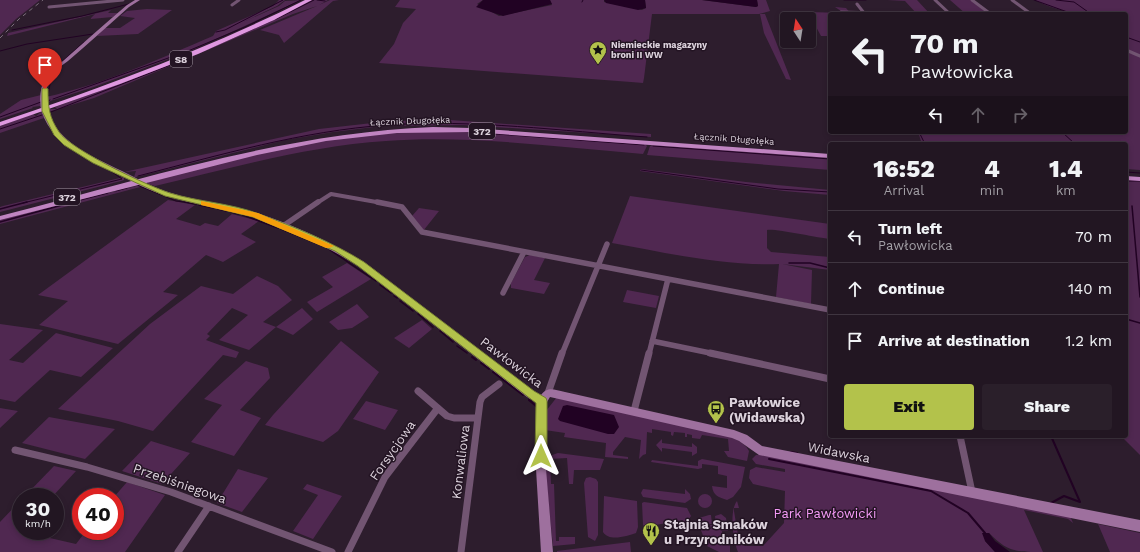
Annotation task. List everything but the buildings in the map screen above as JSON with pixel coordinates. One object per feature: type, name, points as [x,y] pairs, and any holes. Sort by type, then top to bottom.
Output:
[{"type":"highway","name":"S8","points":[[45,108],[191,52],[250,27],[305,0]]},
{"type":"highway","name":"S8","points":[[0,123],[194,53],[254,27],[310,0]]},
{"type":"main road","name":"Łącznik Długołęka","points":[[0,218],[304,138],[358,130],[402,126],[481,127],[828,153]]},
{"type":"main road","name":"Łącznik Długołęka","points":[[0,214],[303,141],[359,133],[410,129],[477,130],[828,156]]},
{"type":"main road","points":[[1128,174],[1140,175]]},
{"type":"main road","points":[[1128,178],[1140,179]]},
{"type":"street","points":[[49,7],[123,0]]},
{"type":"street","name":"Pawłowicka","points":[[138,0],[128,6],[48,76],[44,103],[45,111],[52,127],[66,144],[96,161],[137,181],[175,197],[255,215],[338,250],[361,264],[530,394],[545,397],[541,475],[547,552]]},
{"type":"street","points":[[232,5],[240,0]]},
{"type":"street","points":[[935,0],[948,12]]},
{"type":"street","points":[[972,0],[988,12]]},
{"type":"street","points":[[1012,0],[1029,12]]},
{"type":"street","points":[[857,4],[865,12]]},
{"type":"street","points":[[1128,51],[1140,56]]},
{"type":"street","points":[[283,226],[331,194],[402,207],[422,232],[828,310]]},
{"type":"street","points":[[545,397],[607,244]]},
{"type":"street","points":[[503,293],[524,252]]},
{"type":"street","points":[[634,411],[668,279]]},
{"type":"street","points":[[652,340],[828,379]]},
{"type":"street","name":"Konwaliowa","points":[[461,552],[482,397],[499,384]]},
{"type":"street","points":[[418,390],[447,416],[454,418],[478,418]]},
{"type":"street","name":"Widawska","points":[[545,397],[634,411],[734,434],[743,438],[759,450],[1140,526]]},
{"type":"street","name":"Forsycjowa","points":[[348,552],[384,477],[438,408]]},
{"type":"street","points":[[960,438],[972,492]]},
{"type":"street","name":"Przebiśniegowa","points":[[15,450],[86,467],[171,492],[332,552]]},
{"type":"street","points":[[178,552],[209,506]]},
{"type":"green space","points":[[0,0],[40,0],[16,19],[0,35]]},
{"type":"green space","points":[[279,0],[285,0],[277,6],[241,23],[279,6],[285,1],[301,0],[190,51],[94,87],[50,101],[48,103],[49,109],[57,109],[55,107],[127,81],[284,15],[312,0],[328,0],[319,5],[330,0],[339,0],[333,1],[284,43],[279,35],[260,30],[317,6],[293,14],[94,98],[48,112],[46,97],[68,92],[152,62],[213,36],[216,31],[273,6]]},
{"type":"green space","points":[[400,0],[483,0],[477,4],[499,16],[552,5],[550,0],[604,0],[604,2],[642,10],[646,8],[645,0],[702,0],[756,7],[758,6],[757,0],[766,0],[770,11],[759,14],[652,14],[643,83],[379,63],[394,44],[403,23],[416,9],[395,7]]},
{"type":"green space","points":[[887,0],[917,0],[928,12],[915,12],[905,1]]},
{"type":"green space","points":[[950,0],[971,0],[983,10],[988,12],[964,12]]},
{"type":"green space","points":[[1035,0],[1140,0],[1140,170],[1128,169],[1128,142],[921,142],[919,134],[1128,134],[1128,12],[1069,12]]},
{"type":"green space","points":[[835,7],[846,8],[849,12],[842,12]]},
{"type":"green space","points":[[147,9],[172,10],[138,34],[97,36],[105,28],[120,28],[135,18],[120,16],[127,11]]},
{"type":"green space","points":[[111,10],[108,13],[118,13],[113,17],[90,19],[95,14],[7,36],[8,33]]},
{"type":"green space","points":[[816,12],[828,13],[828,36],[821,36],[816,27]]},
{"type":"green space","points":[[760,14],[765,14],[791,80],[786,79],[764,33]]},
{"type":"green space","points":[[41,95],[44,118],[0,133],[0,126],[33,114],[36,116],[41,112],[40,106],[32,107],[33,108],[0,119],[0,114],[21,100]]},
{"type":"green space","points":[[450,120],[651,134],[651,137],[463,125],[382,126],[285,140],[136,177],[134,177],[136,171],[124,172],[319,129],[390,121]]},
{"type":"green space","points":[[451,130],[645,144],[647,146],[643,154],[547,145],[482,141],[386,141],[299,153],[241,165],[155,186],[148,184],[148,182],[245,156],[359,134]]},
{"type":"green space","points":[[650,146],[828,158],[828,170],[647,155]]},
{"type":"green space","points":[[641,169],[746,182],[828,190],[828,195],[784,191],[640,171]]},
{"type":"green space","points":[[124,177],[124,180],[121,181],[0,212],[0,207],[3,206]]},
{"type":"green space","points":[[1128,180],[1140,180],[1140,455],[1123,438],[1128,438]]},
{"type":"green space","points":[[141,185],[144,186],[0,224],[0,219]]},
{"type":"green space","points":[[630,196],[828,224],[828,239],[778,230],[767,230],[767,248],[771,252],[828,257],[828,270],[782,264],[812,270],[811,304],[776,297],[779,264],[716,261],[674,255],[612,243]]},
{"type":"green space","points":[[168,200],[195,205],[176,219],[200,226],[205,223],[218,226],[232,214],[259,221],[241,234],[256,242],[223,262],[206,255],[163,292],[178,295],[118,344],[39,325],[68,301],[38,295]]},
{"type":"green space","points":[[419,208],[439,211],[423,231],[412,216]]},
{"type":"green space","points":[[530,255],[545,258],[534,280],[550,283],[544,294],[511,288],[511,283],[525,257]]},
{"type":"green space","points":[[347,263],[371,279],[317,312],[307,302],[333,287],[322,277]]},
{"type":"green space","points":[[257,276],[278,286],[292,300],[263,322],[276,327],[249,350],[219,340],[248,315],[232,308],[207,334],[210,336],[206,340],[239,352],[236,358],[223,355],[153,431],[118,421],[58,409],[150,324],[201,286],[233,294]]},
{"type":"green space","points":[[627,290],[659,296],[656,308],[623,302]]},
{"type":"green space","points":[[357,304],[369,317],[352,328],[338,330],[329,322]]},
{"type":"green space","points":[[302,308],[313,319],[293,335],[276,327]]},
{"type":"green space","points":[[422,320],[432,329],[409,348],[394,338]]},
{"type":"green space","points":[[0,324],[43,330],[9,360],[23,363],[56,333],[113,348],[81,377],[50,370],[15,402],[0,399]]},
{"type":"green space","points":[[341,341],[379,372],[338,431],[323,442],[265,425],[273,415]]},
{"type":"green space","points":[[246,361],[268,368],[270,378],[240,410],[261,418],[234,456],[191,442],[222,405],[204,399]]},
{"type":"green space","points":[[557,397],[722,433],[737,440],[747,448],[749,451],[747,461],[728,457],[724,451],[729,451],[728,439],[702,435],[700,439],[692,438],[692,435],[687,434],[687,437],[685,437],[685,433],[674,432],[673,436],[671,435],[671,432],[652,429],[652,433],[647,432],[646,454],[639,459],[641,440],[625,437],[613,452],[613,455],[628,457],[628,459],[605,457],[606,443],[564,437],[565,433],[545,430],[546,411]]},
{"type":"green space","points":[[366,401],[398,410],[385,430],[353,419]]},
{"type":"green space","points":[[0,408],[18,411],[0,428]]},
{"type":"green space","points":[[49,417],[115,429],[85,459],[22,443]]},
{"type":"green space","points":[[662,439],[662,443],[692,447],[692,443],[697,447],[697,453],[692,456],[692,452],[662,448],[662,452],[656,445]]},
{"type":"green space","points":[[151,441],[190,453],[162,484],[122,471]]},
{"type":"green space","points":[[558,453],[604,459],[600,470],[574,470],[573,484],[569,484],[567,458],[550,459],[552,455]]},
{"type":"green space","name":"Park Pawłowicki","points":[[756,455],[766,455],[1070,516],[1073,523],[1068,519],[1024,510],[1043,552],[1013,550],[1002,544],[989,533],[985,541],[995,552],[738,552],[732,518],[734,509],[739,541],[745,546],[763,546],[784,523],[785,491],[753,484],[749,478],[750,470],[756,467],[785,472],[785,469],[756,464],[752,459]]},
{"type":"green space","points":[[544,459],[550,459],[551,484],[554,484],[556,541],[559,541],[559,537],[575,537],[575,544],[553,546]]},
{"type":"green space","points":[[702,459],[745,467],[741,487],[733,497],[727,500],[717,496],[714,492],[712,486],[727,488],[727,476],[718,474],[718,466],[702,464],[702,468],[698,469],[651,462],[652,460],[698,466],[698,461]]},
{"type":"green space","points":[[54,466],[76,471],[60,488],[33,488]]},
{"type":"green space","points":[[238,469],[268,478],[242,512],[217,503]]},
{"type":"green space","points":[[590,477],[596,479],[598,482],[598,535],[595,541],[588,537],[584,483],[586,478]]},
{"type":"green space","points":[[127,482],[165,495],[125,552],[0,552],[0,522],[12,509],[12,540],[58,540],[76,544],[79,540],[124,540],[124,488],[122,488]]},
{"type":"green space","points":[[307,484],[342,496],[313,539],[293,531],[318,495],[303,489]]},
{"type":"green space","points":[[643,489],[685,494],[685,489],[690,494],[691,499],[685,503],[643,497],[641,493]]},
{"type":"green space","points":[[705,494],[710,496],[712,501],[710,506],[705,508],[700,506],[698,501],[700,496]]},
{"type":"green space","points":[[604,496],[637,501],[638,527],[636,533],[614,538],[609,537],[603,532]]},
{"type":"green space","name":"Park Pawłowicki","points":[[737,501],[739,508],[734,508]]},
{"type":"green space","points":[[644,502],[687,508],[691,516],[685,525],[683,520],[650,526],[650,531],[643,525],[642,503]]},
{"type":"green space","points":[[721,514],[726,518],[728,531],[722,531],[724,544],[730,544],[730,552],[719,552],[707,546],[699,525],[699,518],[711,515],[712,524],[708,524],[708,529],[711,529],[710,525],[716,525],[715,516]]},
{"type":"green space","points":[[1098,524],[1140,533],[1140,552],[1110,552]]},
{"type":"green space","points":[[630,542],[631,552],[557,552],[557,551]]},
{"type":"shaded area","points":[[483,0],[550,0],[552,4],[503,16],[476,7]]},
{"type":"shaded area","points":[[604,0],[645,0],[646,8],[638,10],[606,3]]},
{"type":"shaded area","points":[[702,0],[757,0],[758,6],[756,7]]},
{"type":"shaded area","points":[[567,405],[614,415],[619,427],[614,434],[608,434],[560,421],[558,419],[563,406]]},
{"type":"shaded area","points":[[982,533],[989,533],[995,541],[1010,552],[995,552],[985,541]]},
{"type":"waterway","points":[[216,32],[225,30],[283,0]]},
{"type":"waterway","points":[[53,99],[188,51],[245,27],[301,0]]},
{"type":"waterway","points":[[276,19],[314,0]]},
{"type":"waterway","points":[[317,0],[325,1]]},
{"type":"waterway","points":[[844,0],[866,0]]},
{"type":"waterway","points":[[1034,0],[1067,12]]},
{"type":"waterway","points":[[1056,0],[1074,2],[1088,12]]},
{"type":"waterway","points":[[12,30],[82,16],[129,4]]},
{"type":"waterway","points":[[210,48],[271,21]]},
{"type":"waterway","points":[[0,51],[27,44],[93,34]]},
{"type":"waterway","points":[[1128,38],[1140,42]]},
{"type":"waterway","points":[[58,65],[84,42]]},
{"type":"waterway","points":[[51,112],[188,58]]},
{"type":"waterway","points":[[48,96],[51,78],[62,66]]},
{"type":"waterway","points":[[43,87],[46,77]]},
{"type":"waterway","points":[[0,117],[41,102]]},
{"type":"waterway","points":[[0,129],[42,115]]},
{"type":"waterway","points":[[138,176],[230,152],[292,138],[355,128],[387,125],[485,125],[647,137]]},
{"type":"waterway","points":[[470,132],[644,145]]},
{"type":"waterway","points":[[920,134],[924,142]]},
{"type":"waterway","points":[[1064,134],[1073,142]]},
{"type":"waterway","points":[[653,146],[828,159]]},
{"type":"waterway","points":[[641,170],[778,189],[828,192]]},
{"type":"waterway","points":[[25,202],[122,179],[112,172]]},
{"type":"waterway","points":[[1128,172],[1140,173]]},
{"type":"waterway","points":[[1128,181],[1140,181]]},
{"type":"waterway","points":[[137,185],[176,201],[187,202]]},
{"type":"waterway","points":[[116,191],[127,188]]},
{"type":"waterway","points":[[69,203],[108,193]]},
{"type":"waterway","points":[[0,209],[25,202]]},
{"type":"waterway","points":[[0,222],[73,202]]},
{"type":"waterway","points":[[187,202],[192,203]]},
{"type":"waterway","points":[[187,202],[196,204]]},
{"type":"waterway","points":[[199,205],[213,208]]},
{"type":"waterway","points":[[1132,206],[1140,297]]},
{"type":"waterway","points":[[218,209],[226,211]]},
{"type":"waterway","points":[[231,212],[238,214]]},
{"type":"waterway","points":[[243,215],[278,228]]},
{"type":"waterway","points":[[281,229],[323,246]]},
{"type":"waterway","points":[[330,250],[376,281]]},
{"type":"waterway","points":[[789,263],[810,263],[828,268]]},
{"type":"waterway","points":[[380,285],[391,293]]},
{"type":"waterway","points":[[400,301],[413,311]]},
{"type":"waterway","points":[[418,314],[433,327]]},
{"type":"waterway","points":[[1128,320],[1140,323]]},
{"type":"waterway","points":[[440,331],[453,342]]},
{"type":"waterway","points":[[457,346],[467,353]]},
{"type":"waterway","points":[[472,357],[476,360]]},
{"type":"waterway","points":[[481,363],[489,369]]},
{"type":"waterway","points":[[493,372],[523,395]]},
{"type":"waterway","points":[[529,400],[536,406]]},
{"type":"waterway","points":[[1051,503],[1064,496],[1080,502],[1052,438]]},
{"type":"waterway","points":[[791,452],[797,453]]},
{"type":"waterway","points":[[769,459],[931,491],[968,513],[985,533]]},
{"type":"railway","points":[[0,38],[19,19],[43,0]]},
{"type":"slow traffic","points":[[204,203],[255,215],[329,246]]},
{"type":"place","name":"Niemieckie magazyny broni II WW","points":[[598,65]]},
{"type":"place","name":"Pawłowice (Widawska)","points":[[716,424]]},
{"type":"place","name":"Stajnia Smaków u Przyrodników","points":[[651,546]]},
{"type":"route","points":[[45,89],[45,111],[52,127],[60,139],[74,149],[125,175],[175,197],[221,206],[255,215],[317,240],[338,250],[361,264],[530,394],[542,401],[541,456]]}]
